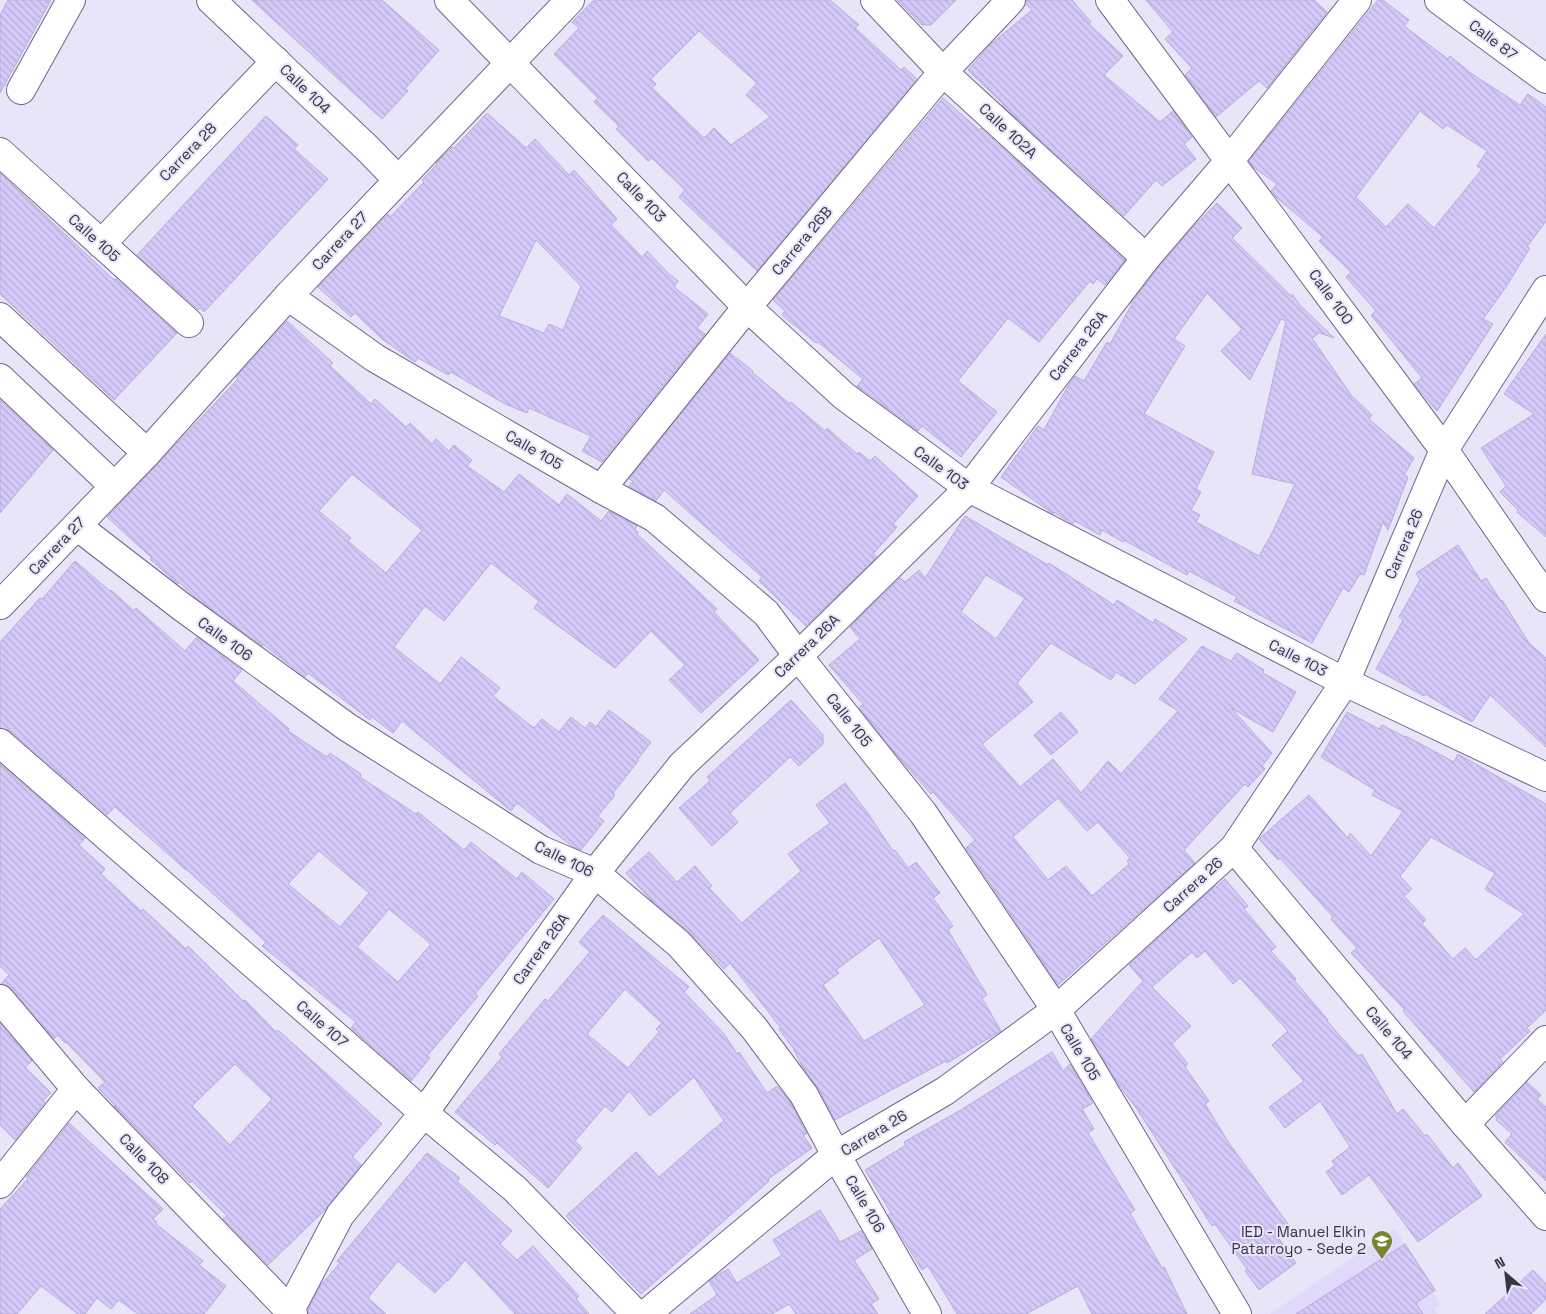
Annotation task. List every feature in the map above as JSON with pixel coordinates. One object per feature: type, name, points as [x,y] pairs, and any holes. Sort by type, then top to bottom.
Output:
[{"type":"street","points":[[21,90],[71,0]]},
{"type":"street","name":"Calle 104","points":[[211,0],[276,60],[398,180]]},
{"type":"street","name":"Calle 103","points":[[449,0],[747,307],[844,396],[969,488],[1345,682],[1546,777]]},
{"type":"street","name":"Carrera 27","points":[[0,604],[147,453],[288,296],[570,0]]},
{"type":"street","name":"Calle 102A","points":[[875,0],[943,72],[1146,258]]},
{"type":"street","name":"Carrera 26B","points":[[601,489],[747,307],[943,72],[1011,0]]},
{"type":"street","name":"Calle 100","points":[[1110,0],[1444,450],[1546,598]]},
{"type":"street","name":"Carrera 26A","points":[[290,1313],[340,1215],[424,1113],[595,873],[682,765],[798,656],[969,488],[1146,258],[1230,160],[1358,0]]},
{"type":"street","name":"Calle 87","points":[[1439,0],[1546,80]]},
{"type":"street","name":"Carrera 28","points":[[101,244],[276,60]]},
{"type":"street","name":"Calle 105","points":[[0,152],[189,323]]},
{"type":"street","name":"Carrera 26","points":[[646,1314],[836,1156],[945,1091],[1056,1010],[1234,848],[1345,682],[1444,450],[1546,290]]},
{"type":"street","name":"Calle 105","points":[[288,296],[375,358],[601,489],[655,518],[766,613],[922,813],[1056,1010],[1238,1314]]},
{"type":"street","points":[[0,317],[147,453]]},
{"type":"street","points":[[0,378],[114,486]]},
{"type":"street","name":"Calle 106","points":[[77,526],[182,607],[347,728],[541,850],[595,873],[679,944],[754,1028],[804,1094],[836,1156],[927,1314]]},
{"type":"street","name":"Calle 107","points":[[0,743],[424,1113],[515,1189],[636,1314]]},
{"type":"street","name":"Calle 104","points":[[1234,848],[1465,1124],[1546,1216]]},
{"type":"street","name":"Calle 108","points":[[0,999],[76,1089],[290,1313]]},
{"type":"street","points":[[1465,1124],[1546,1040]]},
{"type":"street","points":[[0,1184],[76,1089]]},
{"type":"shaded area","name":"IED - Manuel Elkin Patarroyo - Sede 2","points":[[1395,1229],[1437,1291],[1433,1293],[1441,1304],[1434,1309],[1437,1314],[1270,1314]]},
{"type":"building","points":[[8,0],[51,0],[0,93],[0,15]]},
{"type":"building","points":[[252,0],[382,0],[439,50],[405,89],[408,91],[382,119]]},
{"type":"building","points":[[594,0],[830,0],[859,25],[855,28],[901,70],[904,67],[917,79],[757,271],[679,197],[685,190],[652,158],[648,161],[616,129],[619,126],[594,102],[598,98],[554,54],[579,28],[572,22]],"holes":[[[699,31],[757,83],[746,95],[770,117],[731,145],[714,128],[704,138],[652,88],[656,84],[651,79]]]},
{"type":"building","points":[[897,0],[956,0],[931,25],[922,25]]},
{"type":"building","points":[[1026,0],[1072,0],[1091,22],[1089,24],[1123,56],[1104,75],[1160,122],[1173,111],[1192,137],[1184,144],[1196,159],[1162,186],[1156,180],[1124,216],[1002,105],[968,70],[991,44],[1032,10],[1026,4]]},
{"type":"building","points":[[1146,0],[1314,0],[1327,12],[1267,88],[1259,81],[1216,117],[1185,75],[1192,68],[1165,39],[1173,32]]},
{"type":"building","points":[[1378,0],[1383,0],[1409,20],[1404,26],[1448,59],[1450,56],[1472,74],[1520,105],[1528,94],[1546,107],[1546,221],[1527,247],[1530,248],[1506,287],[1483,319],[1493,324],[1437,411],[1414,384],[1422,378],[1371,315],[1376,311],[1346,277],[1351,272],[1319,241],[1323,237],[1276,197],[1271,191],[1277,184],[1253,167],[1249,161]],"holes":[[[1420,111],[1443,129],[1447,125],[1487,151],[1477,166],[1482,169],[1434,228],[1408,204],[1386,227],[1356,197]]]},
{"type":"building","points":[[943,98],[979,130],[981,128],[1125,260],[1105,285],[1097,279],[1093,284],[1090,281],[1039,342],[1008,318],[958,381],[997,412],[961,457],[922,426],[918,431],[857,386],[863,379],[782,315],[785,311],[773,300]]},
{"type":"building","points":[[487,113],[526,148],[535,139],[569,175],[574,170],[617,219],[611,225],[642,257],[647,251],[678,281],[674,287],[708,314],[697,328],[705,334],[602,462],[582,451],[591,436],[529,408],[527,413],[505,404],[451,372],[448,375],[418,358],[415,362],[382,339],[355,313],[351,317],[318,287],[388,214],[390,217],[424,182],[422,180],[436,163],[452,147],[454,148]],"holes":[[[536,240],[581,286],[563,330],[549,324],[544,333],[499,316]]]},
{"type":"building","points":[[266,116],[298,145],[294,149],[328,179],[204,312],[200,308],[198,310],[137,255]]},
{"type":"building","points":[[0,173],[114,280],[116,278],[177,333],[114,400],[0,294]]},
{"type":"building","points":[[1217,203],[1242,228],[1232,238],[1292,297],[1292,294],[1300,305],[1334,338],[1317,332],[1318,334],[1312,338],[1351,395],[1372,415],[1369,419],[1414,458],[1404,475],[1408,477],[1388,530],[1383,522],[1364,575],[1360,574],[1349,592],[1343,588],[1312,643],[1234,601],[1237,597],[1189,571],[1187,575],[1124,540],[1123,542],[1102,530],[1100,535],[1075,521],[1073,524],[1054,512],[1053,514],[1001,477],[1038,426],[1044,430],[1075,376],[1084,381],[1107,342],[1110,344],[1131,303],[1192,228]],"holes":[[[1207,293],[1242,329],[1221,351],[1250,380],[1281,319],[1286,321],[1252,474],[1295,484],[1259,556],[1196,522],[1200,515],[1191,510],[1201,492],[1196,489],[1214,452],[1144,414],[1185,346],[1174,339]]]},
{"type":"building","points":[[287,321],[333,363],[330,366],[371,404],[375,399],[406,427],[410,423],[432,444],[436,439],[449,451],[454,445],[472,460],[467,466],[504,492],[519,474],[559,505],[567,494],[601,521],[609,511],[637,526],[635,530],[638,532],[637,534],[717,609],[714,612],[759,660],[701,713],[669,680],[685,665],[651,631],[615,668],[534,608],[539,601],[491,563],[444,621],[425,606],[394,647],[440,684],[461,657],[500,688],[493,696],[534,728],[542,719],[559,732],[571,717],[585,728],[590,722],[596,727],[609,710],[651,742],[613,793],[615,795],[598,816],[604,821],[581,850],[573,847],[517,803],[511,811],[402,721],[393,733],[372,717],[370,720],[308,673],[305,677],[264,645],[262,646],[197,599],[179,582],[178,584],[107,517],[238,379],[236,377]],"holes":[[[352,474],[422,530],[386,573],[348,541],[351,538],[319,511]]]},
{"type":"building","points":[[1546,334],[1546,537],[1517,512],[1518,510],[1500,492],[1506,486],[1481,448],[1534,414],[1504,394]]},
{"type":"building","points":[[730,353],[790,404],[791,402],[825,431],[827,428],[857,454],[859,452],[870,461],[875,456],[918,496],[893,524],[897,527],[873,554],[877,557],[806,626],[759,581],[762,577],[664,490],[656,501],[629,486],[633,481],[629,479]]},
{"type":"building","points":[[0,400],[53,450],[0,513]]},
{"type":"building","points":[[965,516],[1048,565],[1049,563],[1114,605],[1117,600],[1153,623],[1155,619],[1187,639],[1135,684],[1116,672],[1111,680],[1051,643],[1017,683],[1033,702],[982,744],[1020,787],[1053,759],[1081,793],[1108,761],[1121,774],[1178,711],[1159,699],[1202,646],[1231,661],[1237,653],[1264,670],[1263,673],[1296,692],[1273,732],[1231,708],[1272,753],[1262,766],[1265,769],[1248,787],[1245,784],[1184,850],[1195,863],[1058,985],[966,848],[975,840],[933,792],[931,794],[894,752],[859,708],[863,704],[829,665],[860,639],[850,627],[900,578],[905,582],[919,570],[925,578]],"holes":[[[986,575],[1025,598],[996,639],[961,612]],[[1058,798],[1087,831],[1098,822],[1130,858],[1127,861],[1129,864],[1092,896],[1066,866],[1048,880],[1013,837]]]},
{"type":"building","points":[[1458,545],[1481,581],[1486,578],[1502,600],[1529,643],[1546,658],[1546,747],[1490,695],[1472,722],[1425,694],[1424,696],[1376,669],[1403,620],[1399,617],[1420,580],[1416,573]]},
{"type":"building","points":[[75,561],[134,611],[136,608],[185,651],[197,637],[242,670],[233,681],[289,729],[288,731],[327,757],[330,753],[361,774],[360,777],[416,814],[418,812],[464,850],[471,842],[517,879],[522,872],[554,899],[475,994],[478,996],[427,1056],[430,1058],[411,1081],[351,1028],[356,1022],[262,946],[266,942],[115,807],[107,815],[10,731],[0,728],[0,642],[40,598],[42,599]],"holes":[[[319,851],[369,893],[340,927],[288,884]],[[389,909],[431,944],[398,982],[357,947]]]},
{"type":"building","points":[[791,700],[823,735],[823,744],[799,766],[790,757],[730,813],[738,822],[712,846],[679,808],[710,781],[707,777]]},
{"type":"building","points":[[1061,712],[1078,732],[1051,755],[1034,735]]},
{"type":"building","points":[[1347,712],[1379,729],[1382,725],[1406,736],[1454,762],[1458,754],[1546,804],[1546,1010],[1527,1028],[1530,1031],[1500,1059],[1503,1062],[1474,1092],[1403,1011],[1405,1010],[1351,953],[1357,948],[1331,919],[1333,917],[1280,858],[1278,860],[1259,839],[1309,795],[1348,838],[1350,833],[1371,856],[1403,811],[1372,795],[1375,790],[1321,757]],"holes":[[[1431,837],[1495,873],[1485,889],[1524,914],[1476,960],[1465,948],[1453,959],[1422,924],[1426,920],[1404,896],[1412,889],[1400,876]]]},
{"type":"building","points":[[0,764],[85,838],[79,845],[105,869],[101,874],[141,911],[143,909],[186,949],[188,946],[276,1032],[278,1030],[382,1124],[352,1157],[361,1165],[326,1209],[268,1265],[223,1219],[227,1216],[192,1181],[190,1183],[114,1106],[98,1088],[105,1082],[58,1035],[54,1039],[12,989],[1,984],[9,975],[0,966]],"holes":[[[235,1064],[272,1099],[230,1145],[192,1106]]]},
{"type":"building","points":[[845,783],[893,851],[895,850],[908,868],[916,862],[940,893],[933,898],[953,926],[948,930],[987,995],[982,998],[1001,1031],[947,1063],[946,1061],[835,1120],[818,1088],[779,1029],[781,1028],[730,963],[724,969],[689,932],[652,901],[626,873],[649,852],[677,882],[695,866],[712,886],[709,888],[742,923],[801,871],[788,854],[830,823],[816,805]],"holes":[[[879,938],[925,1005],[864,1041],[823,985],[839,973],[836,970]]]},
{"type":"building","points":[[1225,879],[1248,906],[1244,909],[1276,947],[1271,951],[1296,979],[1294,980],[1327,1021],[1358,1056],[1362,1054],[1397,1114],[1403,1109],[1425,1136],[1427,1134],[1453,1168],[1458,1163],[1482,1196],[1418,1242],[1369,1175],[1342,1195],[1326,1172],[1335,1165],[1332,1161],[1350,1147],[1320,1101],[1285,1128],[1269,1107],[1304,1081],[1272,1045],[1288,1031],[1240,978],[1233,984],[1205,951],[1197,958],[1192,952],[1152,987],[1191,1026],[1172,1044],[1188,1064],[1185,1067],[1209,1101],[1205,1104],[1229,1143],[1288,1224],[1275,1233],[1296,1263],[1259,1290],[1245,1271],[1247,1269],[1215,1224],[1212,1226],[1137,1109],[1120,1087],[1091,1039],[1143,981],[1129,965]]},
{"type":"building","points":[[603,915],[689,987],[684,992],[725,1035],[737,1054],[739,1052],[767,1093],[777,1086],[791,1103],[807,1134],[803,1135],[812,1148],[768,1179],[769,1181],[641,1294],[566,1216],[636,1152],[659,1177],[724,1121],[694,1077],[650,1116],[629,1091],[612,1112],[605,1106],[575,1141],[582,1148],[548,1188],[497,1143],[495,1145],[455,1112],[502,1057],[499,1054],[545,999],[548,1001],[590,952],[579,942]],"holes":[[[625,989],[662,1023],[656,1029],[659,1032],[628,1068],[587,1034]]]},
{"type":"building","points":[[0,1023],[32,1061],[25,1067],[51,1093],[43,1100],[45,1102],[15,1140],[0,1125]]},
{"type":"building","points":[[1052,1052],[1063,1071],[1070,1064],[1093,1103],[1082,1109],[1094,1129],[1088,1133],[1135,1210],[1130,1213],[1162,1268],[1164,1267],[1187,1314],[1092,1314],[1078,1286],[1026,1314],[957,1314],[928,1266],[922,1270],[888,1215],[891,1213],[865,1170],[906,1145],[904,1142],[961,1110]]},
{"type":"building","points":[[1527,1082],[1541,1095],[1537,1099],[1546,1107],[1546,1181],[1505,1142],[1512,1134],[1496,1120],[1495,1116]]},
{"type":"building","points":[[69,1123],[163,1209],[153,1219],[157,1222],[156,1224],[203,1261],[199,1265],[226,1286],[204,1314],[138,1314],[119,1300],[111,1309],[97,1298],[85,1314],[78,1314],[41,1286],[17,1314],[0,1314],[0,1209],[28,1179],[26,1177]]},
{"type":"building","points":[[427,1153],[460,1178],[457,1181],[512,1231],[500,1244],[517,1260],[533,1246],[579,1296],[576,1299],[589,1314],[515,1314],[465,1260],[448,1281],[435,1293],[398,1261],[368,1298],[386,1314],[308,1314],[308,1310],[320,1286],[340,1263],[337,1261]]},
{"type":"building","points":[[820,1210],[840,1242],[861,1231],[872,1249],[854,1260],[879,1299],[871,1304],[878,1314],[796,1314],[789,1304],[772,1314],[690,1314],[717,1295],[709,1281],[714,1277],[728,1269],[737,1283],[782,1255],[773,1240]]},
{"type":"building","name":"IED - Manuel Elkin Patarroyo - Sede 2","points":[[1405,1244],[1435,1290],[1416,1303],[1423,1314],[1296,1314]]},
{"type":"building","points":[[1533,1270],[1546,1284],[1546,1299],[1531,1314],[1485,1314]]},
{"type":"place","name":"IED - Manuel Elkin Patarroyo - Sede 2","points":[[1382,1260]]}]
